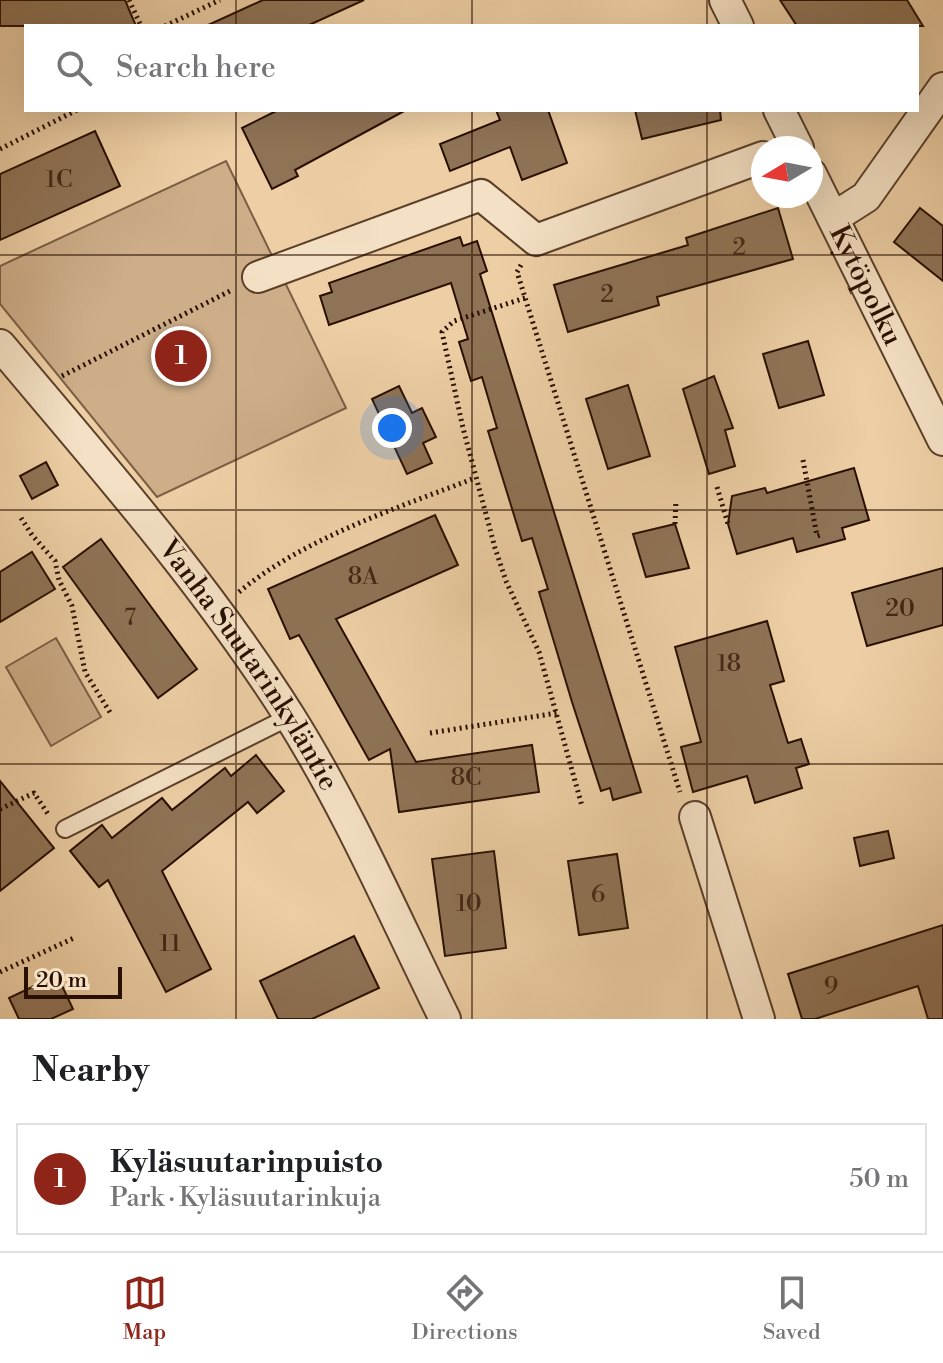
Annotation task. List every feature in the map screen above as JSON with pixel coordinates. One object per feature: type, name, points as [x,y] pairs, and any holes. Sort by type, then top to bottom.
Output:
[{"type":"street","points":[[725,0],[737,24]]},
{"type":"street","points":[[833,218],[866,197],[943,88]]},
{"type":"street","points":[[780,112],[789,136]]},
{"type":"street","points":[[258,277],[481,195],[536,240],[751,161]]},
{"type":"street","name":"Kytöpolku","points":[[823,198],[943,440]]},
{"type":"street","name":"Vanha Suutarinkyläntie","points":[[0,345],[109,472],[217,610],[289,717],[345,818],[445,1019]]},
{"type":"street","points":[[695,817],[759,1019]]},
{"type":"lane","points":[[65,829],[289,717]]},
{"type":"path","points":[[129,0],[140,24]]},
{"type":"path","points":[[169,24],[220,0]]},
{"type":"path","points":[[0,149],[73,112]]},
{"type":"path","points":[[536,240],[517,272],[684,804],[695,817]]},
{"type":"path","points":[[37,389],[258,277]]},
{"type":"path","points":[[525,298],[454,321],[442,332],[475,478],[506,581],[539,652],[582,806]]},
{"type":"path","points":[[803,460],[817,536],[823,534]]},
{"type":"path","points":[[217,610],[253,580],[301,551],[402,506],[475,478]]},
{"type":"path","points":[[717,487],[728,524]]},
{"type":"path","points":[[675,524],[676,500]]},
{"type":"path","points":[[21,518],[55,561],[59,580],[72,606],[85,672],[111,714]]},
{"type":"path","points":[[430,733],[557,713]]},
{"type":"path","points":[[0,809],[34,793],[58,830],[65,829]]},
{"type":"path","points":[[0,972],[74,938]]},
{"type":"shaded area","points":[[226,161],[346,408],[157,497],[0,304],[0,266]]},
{"type":"shaded area","points":[[56,638],[101,717],[51,746],[6,667]]},
{"type":"building","points":[[0,0],[125,0],[135,24],[24,24],[0,26]]},
{"type":"building","points":[[263,0],[364,0],[311,24],[210,24]]},
{"type":"building","points":[[780,0],[907,0],[923,26],[919,24],[796,24]]},
{"type":"building","points":[[274,112],[402,112],[295,170],[298,176],[272,189],[242,128]]},
{"type":"building","points":[[497,112],[549,112],[567,163],[522,180],[510,147],[450,171],[440,144],[500,120]]},
{"type":"building","points":[[635,112],[720,112],[721,120],[642,139]]},
{"type":"building","points":[[95,131],[120,186],[0,240],[0,174]]},
{"type":"building","points":[[778,208],[793,259],[657,297],[659,305],[568,332],[554,285],[688,245],[686,238]]},
{"type":"building","points":[[920,208],[943,226],[943,281],[894,242]]},
{"type":"building","points":[[460,237],[463,246],[477,241],[487,271],[480,274],[641,792],[613,800],[610,788],[601,791],[539,592],[548,589],[532,538],[522,541],[488,431],[497,428],[482,377],[471,381],[459,342],[468,339],[451,283],[329,325],[320,296],[332,292],[329,283]]},
{"type":"building","points":[[808,341],[824,395],[779,408],[763,354]]},
{"type":"building","points":[[714,376],[733,428],[725,430],[735,466],[709,474],[683,389]]},
{"type":"building","points":[[628,385],[650,456],[608,469],[586,399]]},
{"type":"building","points":[[399,386],[412,413],[422,408],[436,437],[423,443],[432,463],[407,474],[372,399]]},
{"type":"building","points":[[46,462],[58,485],[32,499],[20,476]]},
{"type":"building","points":[[854,468],[869,520],[842,528],[845,539],[797,552],[793,538],[737,554],[728,524],[732,496],[765,488],[767,493]]},
{"type":"building","points":[[435,515],[458,565],[336,619],[416,762],[532,745],[539,792],[399,812],[390,749],[369,760],[299,635],[290,639],[268,589]]},
{"type":"building","points":[[675,524],[689,568],[646,577],[633,534]]},
{"type":"building","points":[[101,539],[197,669],[158,698],[63,567]]},
{"type":"building","points":[[32,552],[55,589],[0,622],[0,572]]},
{"type":"building","points":[[943,568],[943,625],[867,646],[852,593]]},
{"type":"building","points":[[767,621],[784,681],[770,685],[788,743],[801,739],[809,764],[796,768],[802,788],[755,803],[747,776],[693,792],[681,747],[701,742],[675,647]]},
{"type":"building","points":[[256,755],[284,791],[257,813],[248,802],[162,871],[211,969],[166,992],[108,880],[99,887],[70,851],[102,825],[112,838],[162,798],[172,810],[225,768],[231,776]]},
{"type":"building","points":[[0,781],[54,848],[0,891]]},
{"type":"building","points":[[888,831],[894,858],[860,866],[854,838]]},
{"type":"building","points":[[494,851],[506,948],[445,956],[432,859]]},
{"type":"building","points":[[617,854],[628,928],[579,935],[568,861]]},
{"type":"building","points":[[943,925],[943,1019],[928,1019],[918,986],[815,1019],[802,1019],[788,974]]},
{"type":"building","points":[[354,936],[379,988],[312,1019],[278,1019],[260,981]]},
{"type":"building","points":[[57,975],[73,1009],[51,1019],[19,1019],[9,998]]},
{"type":"place","name":"Kyläsuutarinpuisto","points":[[181,356]]}]
